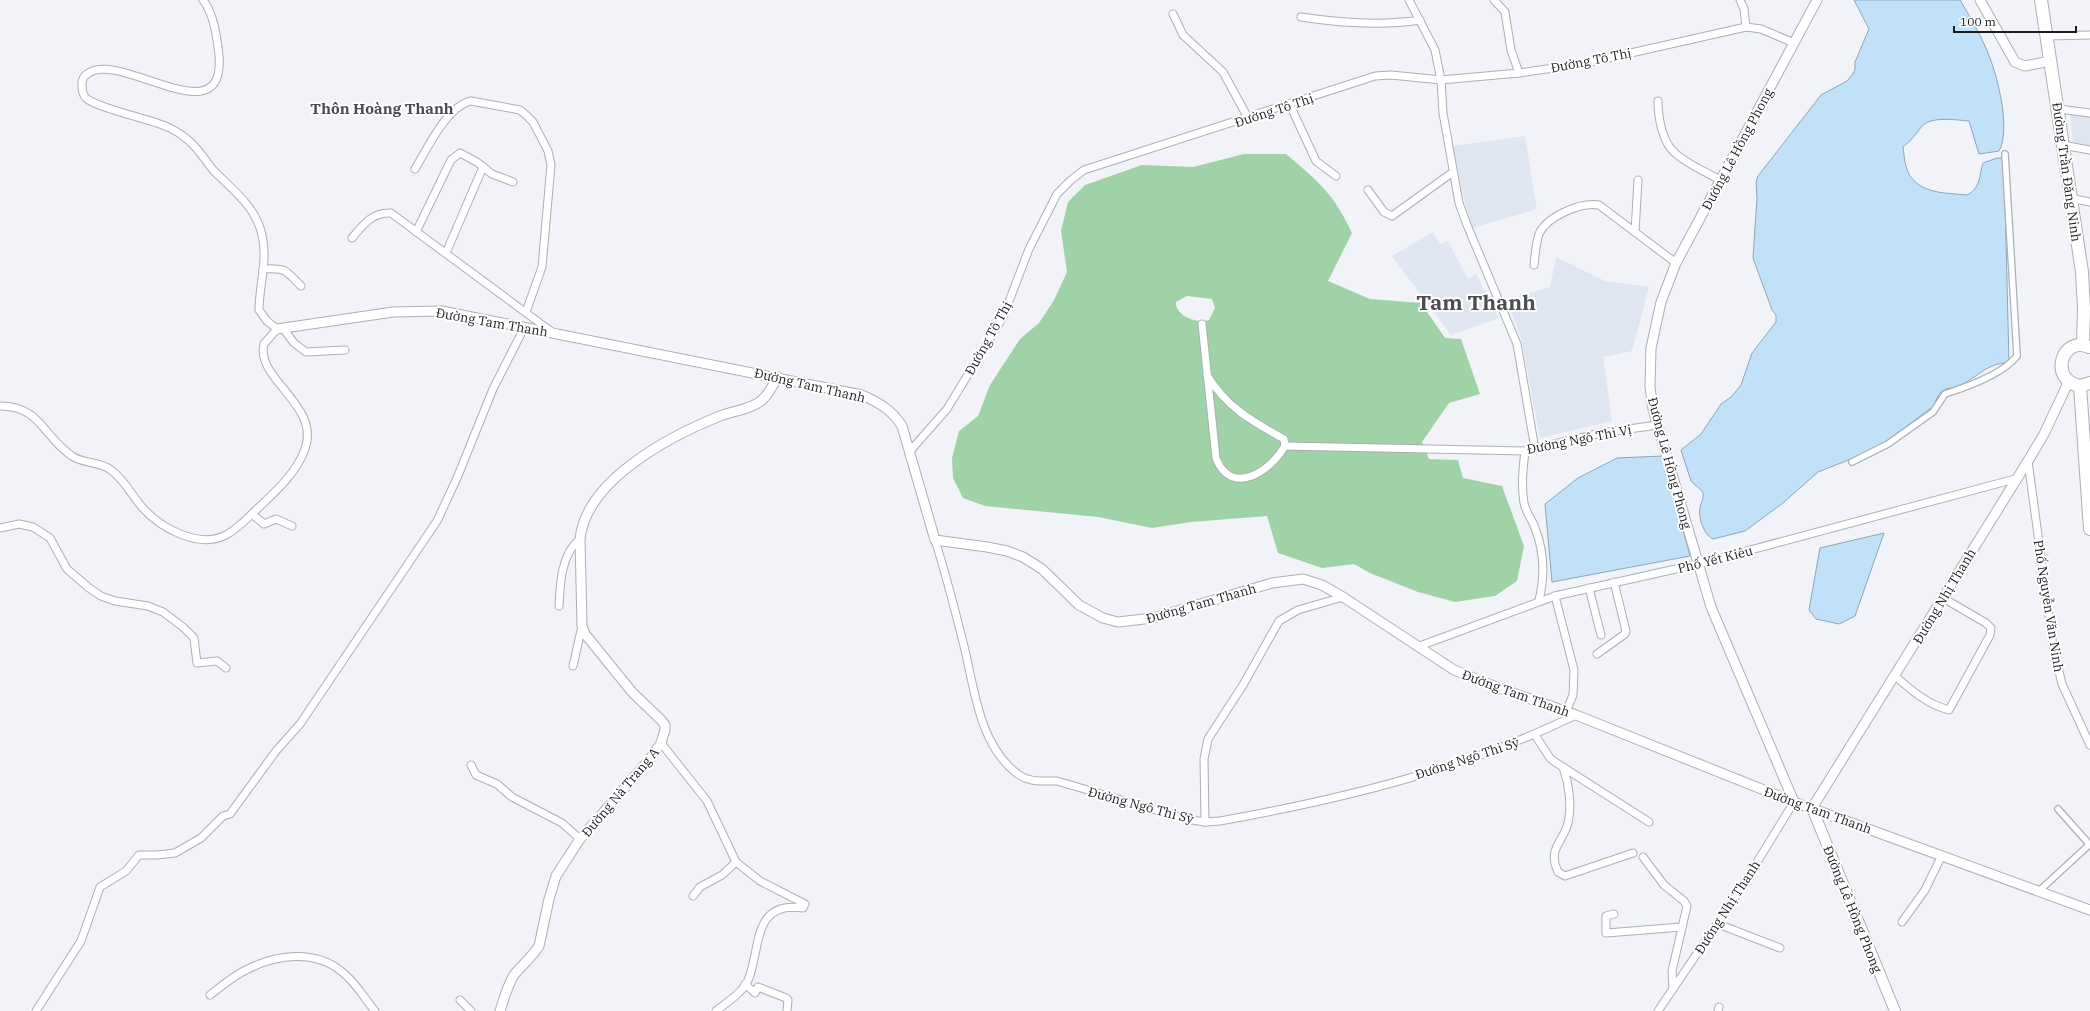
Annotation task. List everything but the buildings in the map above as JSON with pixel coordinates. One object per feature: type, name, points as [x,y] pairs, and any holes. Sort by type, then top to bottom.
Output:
[{"type":"main road","name":"Đường Trần Đăng Ninh","points":[[2042,0],[2048,36],[2050,61],[2059,109],[2062,145],[2070,198],[2086,272],[2084,309],[2086,347]]},
{"type":"main road","points":[[2086,347],[2074,346],[2065,353],[2061,362],[2062,372],[2079,383],[2090,528]]},
{"type":"main road","name":"Đường Lê Hồng Phong","points":[[1812,808],[1895,1011]]},
{"type":"street","points":[[203,0],[211,15],[219,56],[219,73],[213,84],[207,90],[187,91],[170,88],[114,69],[102,68],[92,70],[85,75],[82,81],[82,91],[87,99],[171,128],[186,137],[213,170],[232,186],[249,207],[258,223],[263,236],[263,269],[259,310],[267,321],[280,329],[294,343],[306,352],[345,350]]},
{"type":"street","points":[[1409,0],[1435,50],[1441,80],[1443,113],[1453,172],[1466,225],[1517,344],[1535,449]]},
{"type":"street","points":[[1494,0],[1505,12],[1511,50],[1519,73]]},
{"type":"street","points":[[1740,0],[1744,9],[1746,27]]},
{"type":"street","name":"Đường Lê Hồng Phong","points":[[1794,802],[1711,607],[1657,425],[1650,387],[1651,348],[1661,302],[1676,263],[1817,0]]},
{"type":"street","points":[[1980,0],[2015,62],[2025,66],[2050,61]]},
{"type":"street","points":[[1173,14],[1183,35],[1223,72],[1248,118]]},
{"type":"street","points":[[1301,17],[1334,22],[1392,23],[1420,20]]},
{"type":"street","name":"Đường Tô Thị","points":[[910,451],[947,409],[986,347],[1003,317],[1029,249],[1056,194],[1084,170],[1290,105],[1375,76],[1391,75],[1441,80],[1519,73],[1582,64],[1746,27],[1761,29],[1794,43]]},
{"type":"street","points":[[2048,36],[2090,35]]},
{"type":"street","points":[[415,169],[435,135],[457,106],[465,102],[471,101],[520,110],[533,122],[548,152],[551,165],[542,267],[526,312]]},
{"type":"street","points":[[1658,101],[1662,128],[1667,142],[1674,153],[1720,180]]},
{"type":"street","points":[[1290,105],[1316,161],[1336,176]]},
{"type":"street","points":[[2059,109],[2090,114]]},
{"type":"street","points":[[2062,145],[2090,150]]},
{"type":"street","points":[[416,232],[451,160],[456,154],[460,153],[492,174],[512,182]]},
{"type":"street","points":[[1852,462],[1888,444],[1933,412],[1945,394],[1960,389],[2010,365],[2017,356],[2005,154]]},
{"type":"street","points":[[446,253],[483,167]]},
{"type":"street","points":[[1368,190],[1384,212],[1392,216],[1453,172]]},
{"type":"street","points":[[1635,232],[1638,180]]},
{"type":"street","points":[[2070,198],[2090,202]]},
{"type":"street","points":[[1534,264],[1539,233],[1548,222],[1562,214],[1584,206],[1599,205],[1676,263]]},
{"type":"street","points":[[352,238],[365,223],[374,216],[391,213],[552,332]]},
{"type":"street","points":[[263,269],[280,268],[287,272],[301,286]]},
{"type":"street","name":"Đường Tam Thanh","points":[[280,329],[392,312],[442,312],[552,332],[847,391],[876,401],[896,417],[902,426],[935,540],[987,547],[1006,551],[1023,557],[1042,569],[1079,605],[1103,618],[1118,622],[1153,618],[1285,580],[1303,579],[1322,585],[1343,597],[1417,648],[1454,670],[1566,712],[1794,802],[2090,910]]},
{"type":"street","points":[[1202,324],[1207,375],[1216,458],[1222,471],[1232,478],[1246,478],[1275,461],[1286,446],[1284,439],[1254,423],[1225,400],[1207,375]]},
{"type":"street","points":[[36,1011],[81,941],[100,887],[126,871],[139,855],[157,855],[175,852],[201,838],[223,816],[230,814],[276,751],[300,724],[437,521],[457,478],[493,389],[524,328]]},
{"type":"street","points":[[0,406],[29,412],[72,456],[112,470],[142,508],[170,530],[198,538],[218,538],[227,534],[252,514],[293,472],[306,448],[307,434],[298,405],[270,372],[264,358],[264,344],[280,329]]},
{"type":"street","name":"Đường Nà Trang A","points":[[500,1011],[508,986],[514,975],[534,954],[539,946],[549,899],[556,876],[580,839],[650,759],[661,743],[665,725],[632,692],[585,634],[582,626],[580,539],[581,526],[586,514],[595,501],[630,466],[679,434],[762,400],[778,377]]},
{"type":"street","name":"Đường Nhị Thanh","points":[[1812,808],[1895,676],[2015,479],[2079,383]]},
{"type":"street","name":"Đường Ngô Thì Vị","points":[[1286,446],[1429,450],[1525,450],[1535,449],[1594,434],[1657,425]]},
{"type":"street","points":[[1525,450],[1523,482],[1524,502],[1528,516],[1535,527],[1542,558],[1542,588],[1539,600]]},
{"type":"street","name":"Phố Nguyễn Văn Ninh","points":[[2028,461],[2053,646],[2062,684],[2090,745]]},
{"type":"street","name":"Phố Yết Kiêu","points":[[1417,648],[1539,600],[1698,564],[2015,479]]},
{"type":"street","points":[[252,514],[264,524],[276,519],[292,526]]},
{"type":"street","points":[[0,528],[26,525],[41,531],[56,545],[67,569],[89,588],[100,596],[124,604],[156,608],[183,627],[194,638],[197,663],[216,661],[226,668]]},
{"type":"street","points":[[558,606],[563,571],[571,550],[580,539]]},
{"type":"street","name":"Đường Ngô Thì Sỹ","points":[[935,540],[954,607],[975,703],[993,745],[1000,757],[1015,772],[1030,780],[1057,781],[1186,819],[1205,822],[1240,817],[1340,798],[1462,762],[1535,735],[1576,716]]},
{"type":"street","points":[[1597,654],[1625,634],[1626,631],[1614,582]]},
{"type":"street","points":[[1588,588],[1601,635]]},
{"type":"street","points":[[1555,596],[1574,670],[1573,695],[1566,712]]},
{"type":"street","points":[[1205,822],[1204,759],[1208,740],[1243,685],[1279,621],[1298,610],[1343,597]]},
{"type":"street","points":[[1895,676],[1913,692],[1931,704],[1949,710],[1990,635],[1991,628],[1986,623],[1942,598]]},
{"type":"street","points":[[573,666],[582,626]]},
{"type":"street","points":[[1535,735],[1550,758],[1649,822]]},
{"type":"street","points":[[661,743],[707,801],[736,862],[760,881],[805,904],[803,908],[784,907],[771,914],[765,922],[749,979],[736,995],[716,1011]]},
{"type":"street","points":[[471,766],[476,774],[497,784],[512,797],[562,823],[580,839]]},
{"type":"street","points":[[1563,767],[1567,778],[1570,813],[1566,830],[1554,852],[1553,860],[1558,872],[1565,876],[1633,853]]},
{"type":"street","name":"Đường Nhị Thanh","points":[[1658,1011],[1718,924],[1794,802]]},
{"type":"street","points":[[2039,891],[2090,844],[2058,809]]},
{"type":"street","points":[[1902,922],[1925,890],[1942,856]]},
{"type":"street","points":[[1643,857],[1667,888],[1684,902],[1686,909],[1672,970],[1673,989]]},
{"type":"street","points":[[693,896],[700,887],[722,875],[736,862]]},
{"type":"street","points":[[1614,914],[1606,916],[1606,933],[1682,927]]},
{"type":"street","points":[[1718,924],[1780,948]]},
{"type":"street","points":[[210,995],[248,968],[270,961],[306,956],[314,957],[342,971],[375,1011]]},
{"type":"street","points":[[745,984],[755,993],[758,987],[786,998],[788,1000],[787,1011]]},
{"type":"street","points":[[460,1000],[471,1011]]},
{"type":"shaded area","points":[[2070,113],[2090,116],[2090,146],[2073,143]]},
{"type":"shaded area","points":[[1525,136],[1537,209],[1472,228],[1465,204],[1453,146]]},
{"type":"shaded area","points":[[1433,232],[1440,244],[1448,241],[1468,279],[1476,274],[1499,318],[1451,335],[1392,256]]},
{"type":"shaded area","points":[[1556,257],[1605,281],[1649,287],[1632,351],[1603,357],[1612,421],[1540,438],[1521,338],[1507,300],[1550,287]]},
{"type":"green space","points":[[1244,154],[1286,154],[1325,189],[1339,208],[1352,233],[1328,281],[1370,299],[1421,303],[1445,338],[1461,339],[1480,394],[1449,403],[1422,442],[1429,459],[1458,460],[1463,478],[1502,486],[1524,546],[1517,581],[1495,596],[1455,602],[1418,592],[1370,573],[1354,564],[1322,568],[1278,553],[1267,516],[1191,522],[1152,528],[1098,517],[985,506],[963,498],[953,478],[952,458],[959,431],[978,416],[990,385],[1020,339],[1039,323],[1054,300],[1067,272],[1061,231],[1068,202],[1085,185],[1142,165],[1193,167]],"holes":[[[1187,296],[1212,299],[1215,308],[1209,320],[1204,321],[1193,320],[1183,315],[1179,311],[1176,302]]]},
{"type":"water","points":[[1854,0],[1960,0],[1985,46],[1994,69],[2001,98],[2004,128],[2003,141],[1999,151],[1979,154],[1969,121],[1951,120],[1938,120],[1926,123],[1903,147],[1907,168],[1914,181],[1927,189],[1951,194],[1967,195],[1972,192],[1979,181],[1983,163],[1997,158],[2004,158],[2009,363],[1994,365],[1969,381],[1953,388],[1943,390],[1938,395],[1934,406],[1874,450],[1818,472],[1783,503],[1745,531],[1713,539],[1704,530],[1701,521],[1700,506],[1703,492],[1691,481],[1681,450],[1701,434],[1721,404],[1731,397],[1741,385],[1752,353],[1776,322],[1776,315],[1772,310],[1753,258],[1757,198],[1756,182],[1758,176],[1821,95],[1847,81],[1855,70],[1855,62],[1869,29]]},
{"type":"water","points":[[1663,456],[1690,556],[1552,582],[1545,504],[1578,478],[1617,458]]},
{"type":"water","points":[[1884,533],[1855,616],[1839,624],[1816,619],[1809,610],[1820,548]]},
{"type":"district","name":"Thôn Hoàng Thanh","points":[[382,109]]},
{"type":"district","name":"Tam Thanh","points":[[1476,303]]}]
